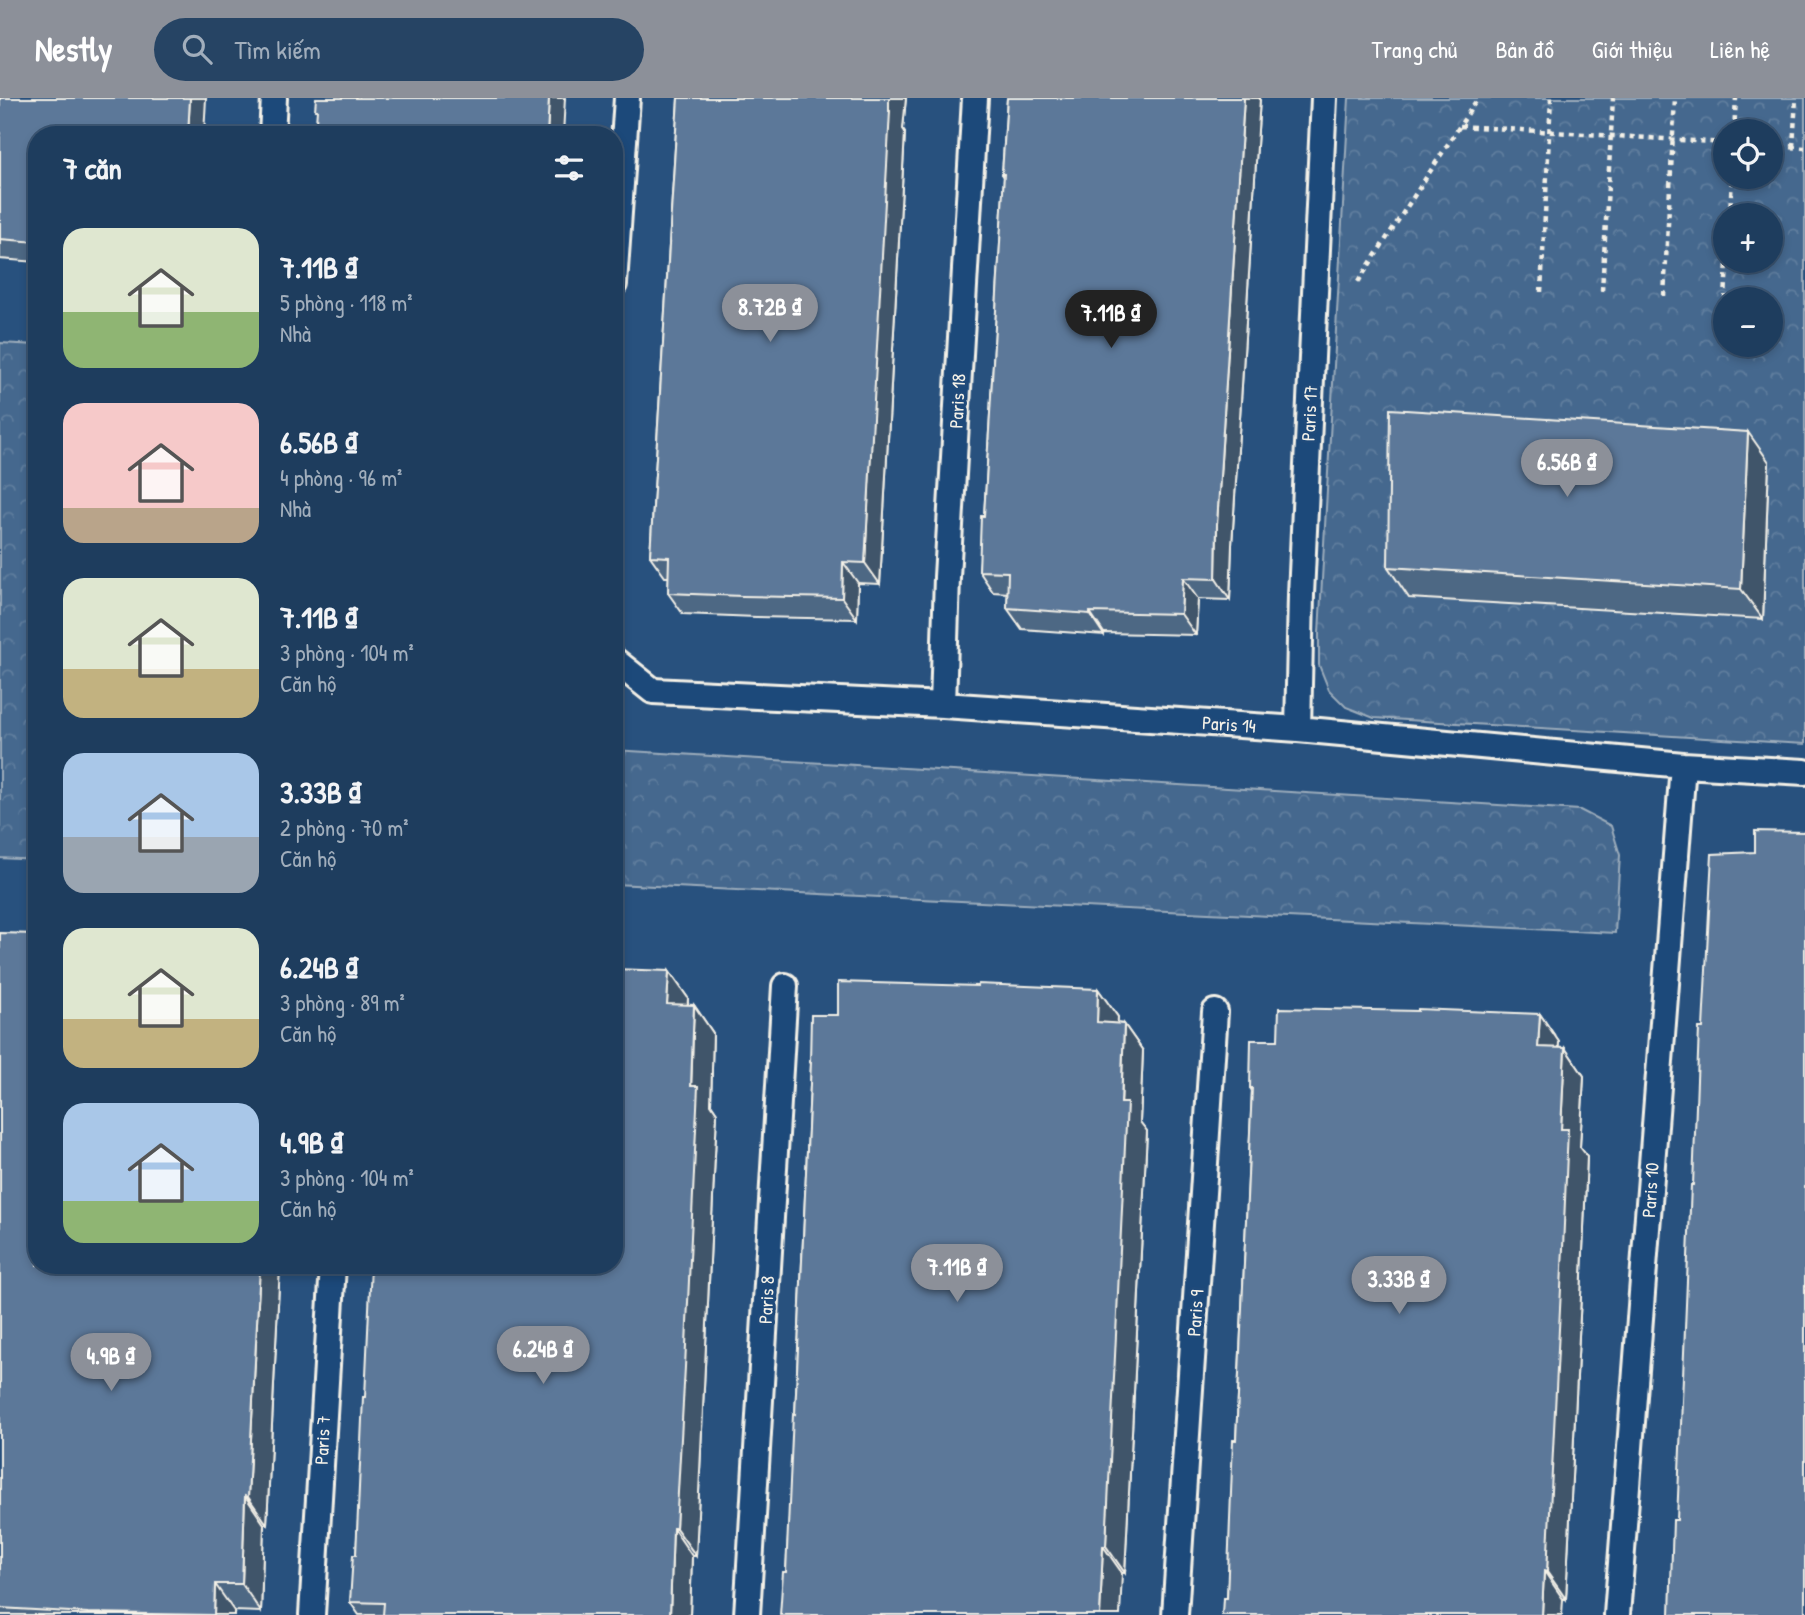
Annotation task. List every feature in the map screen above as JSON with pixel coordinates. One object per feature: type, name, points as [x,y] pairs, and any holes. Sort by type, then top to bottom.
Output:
[{"type":"lane","points":[[272,126],[274,98]]},
{"type":"lane","points":[[623,155],[627,98]]},
{"type":"lane","name":"Paris 18","points":[[943,705],[947,577],[975,98]]},
{"type":"lane","name":"Paris 17","points":[[1298,729],[1301,582],[1324,98]]},
{"type":"lane","name":"Paris 14","points":[[623,667],[653,691],[943,705],[1298,729],[1683,765],[1805,772]]},
{"type":"lane","name":"Paris 10","points":[[1617,1615],[1683,765]]},
{"type":"lane","name":"Paris 8","points":[[747,1615],[785,986]]},
{"type":"lane","name":"Paris 9","points":[[1175,1615],[1215,1012]]},
{"type":"lane","name":"Paris 7","points":[[312,1615],[332,1274]]},
{"type":"path","points":[[1357,283],[1478,98]]},
{"type":"path","points":[[1541,292],[1551,98]]},
{"type":"path","points":[[1602,291],[1613,98]]},
{"type":"path","points":[[1664,296],[1675,98]]},
{"type":"path","points":[[1735,119],[1736,98]]},
{"type":"path","points":[[1793,147],[1796,98]]},
{"type":"path","points":[[1460,126],[1713,142]]},
{"type":"path","points":[[1783,147],[1805,148]]},
{"type":"green space","points":[[1349,98],[1805,98],[1805,744],[1374,718],[1346,707],[1329,690],[1319,665]]},
{"type":"green space","points":[[0,343],[28,345],[28,860],[0,858]]},
{"type":"green space","points":[[623,751],[1580,810],[1611,826],[1620,855],[1615,933],[623,884]]},
{"type":"building","points":[[0,98],[190,98],[188,126],[28,126],[28,241],[0,239]]},
{"type":"building","points":[[316,98],[549,98],[547,126],[316,126]]},
{"type":"building","points":[[678,98],[889,98],[865,563],[843,562],[842,598],[668,593],[669,557],[650,556]]},
{"type":"building","points":[[1007,98],[1244,98],[1217,524],[1216,579],[1183,578],[1181,614],[1090,614],[1007,608],[1008,572],[979,571]]},
{"type":"building","points":[[1390,409],[1748,432],[1741,589],[1388,567]]},
{"type":"building","points":[[1755,831],[1805,832],[1805,1615],[1670,1615],[1673,1520],[1677,1520],[1699,1028],[1703,1028],[1712,854],[1755,852]]},
{"type":"building","points":[[0,933],[28,934],[28,1274],[260,1274],[242,1584],[215,1584],[214,1615],[88,1613],[0,1608]]},
{"type":"building","points":[[623,969],[669,971],[667,1004],[694,1005],[691,1086],[698,1086],[670,1615],[383,1615],[384,1603],[350,1602],[353,1555],[356,1555],[371,1274],[623,1274]]},
{"type":"building","points":[[838,982],[1098,989],[1097,1022],[1124,1024],[1121,1103],[1127,1103],[1106,1546],[1103,1546],[1100,1615],[780,1615],[783,1572],[786,1572],[793,1414],[795,1415],[811,1015],[838,1015]]},
{"type":"building","points":[[1279,1008],[1418,1009],[1540,1014],[1538,1047],[1565,1048],[1561,1129],[1568,1129],[1547,1572],[1544,1571],[1542,1615],[1222,1615],[1223,1598],[1227,1598],[1233,1440],[1236,1440],[1252,1088],[1251,1040],[1278,1040]]}]
